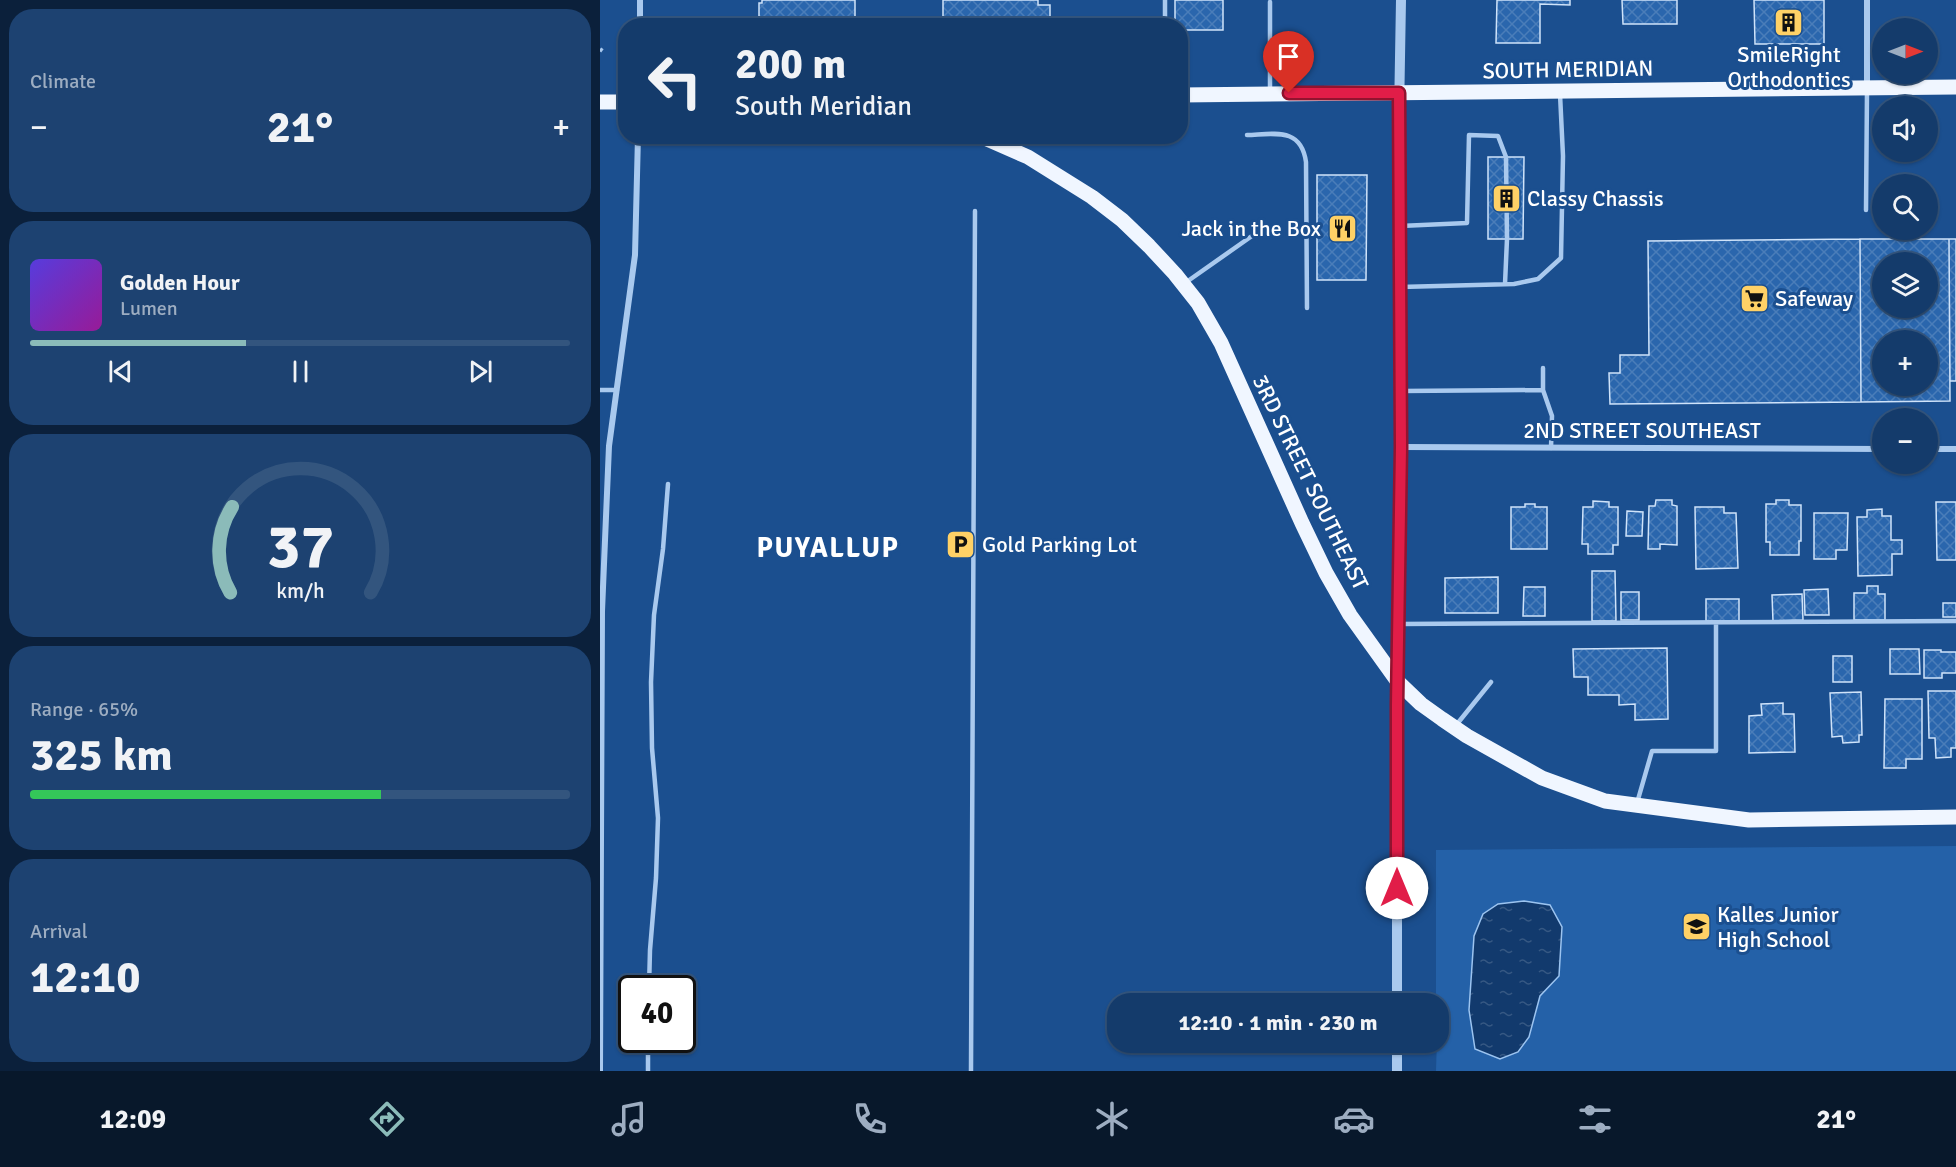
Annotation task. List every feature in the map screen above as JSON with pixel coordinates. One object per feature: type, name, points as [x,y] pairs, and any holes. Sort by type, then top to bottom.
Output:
[{"type":"main road","name":"SOUTH MERIDIAN","points":[[1188,95],[1956,87]]},
{"type":"main road","points":[[600,102],[618,102]]},
{"type":"main road","name":"3RD STREET SOUTHEAST","points":[[997,144],[1028,158],[1092,197],[1122,220],[1149,246],[1198,303],[1221,343],[1326,573],[1350,615],[1398,682],[1421,704],[1467,736],[1542,778],[1605,801],[1749,820],[1956,817]]},
{"type":"street","points":[[640,0],[640,18]]},
{"type":"street","points":[[1397,993],[1401,0]]},
{"type":"street","points":[[1867,0],[1867,88]]},
{"type":"street","points":[[600,1071],[602,611],[609,446],[635,255],[638,144]]},
{"type":"street","name":"2ND STREET SOUTHEAST","points":[[1401,447],[1872,449]]},
{"type":"street","points":[[1938,449],[1956,449]]},
{"type":"street","points":[[1397,1053],[1397,1071]]},
{"type":"lane","points":[[1165,0],[1165,18]]},
{"type":"lane","points":[[1270,2],[1270,93]]},
{"type":"lane","points":[[1866,210],[1867,88]]},
{"type":"lane","points":[[1400,287],[1505,284],[1538,279],[1561,258],[1563,156],[1560,91]]},
{"type":"lane","points":[[1247,135],[1287,135],[1296,139],[1305,152],[1307,308]]},
{"type":"lane","points":[[1400,226],[1467,223],[1469,135],[1498,136],[1506,157],[1505,284]]},
{"type":"lane","points":[[971,1071],[975,211]]},
{"type":"lane","points":[[1183,285],[1259,231]]},
{"type":"lane","points":[[1543,368],[1543,390],[1552,416],[1551,448]]},
{"type":"lane","points":[[600,390],[617,390]]},
{"type":"lane","points":[[1401,391],[1543,390]]},
{"type":"lane","points":[[649,975],[658,818],[652,748],[651,682],[654,615],[663,549],[668,484]]},
{"type":"lane","points":[[1399,624],[1956,621]]},
{"type":"lane","points":[[1636,806],[1652,751],[1716,751],[1716,623]]},
{"type":"lane","points":[[1455,727],[1491,682]]},
{"type":"lane","points":[[648,1053],[648,1071]]},
{"type":"shaded area","name":"Kalles Junior High School","points":[[1956,846],[1956,1071],[1436,1071],[1437,1053],[1449,1053],[1449,993],[1436,993],[1436,850]]},
{"type":"water","points":[[1524,901],[1550,905],[1562,927],[1559,976],[1540,996],[1529,1037],[1518,1052],[1500,1059],[1475,1049],[1469,1010],[1474,936],[1483,914],[1498,904]]},
{"type":"building","points":[[762,0],[855,0],[855,18],[759,18],[759,3],[762,3]]},
{"type":"building","points":[[943,0],[1038,0],[1038,5],[1050,5],[1050,18],[943,18]]},
{"type":"building","points":[[1175,0],[1223,0],[1223,30],[1188,30],[1188,18],[1175,18]]},
{"type":"building","points":[[1497,0],[1570,0],[1570,5],[1540,4],[1540,43],[1496,43]]},
{"type":"building","points":[[1622,0],[1677,0],[1677,24],[1623,24]]},
{"type":"building","name":"SmileRight Orthodontics","points":[[1754,0],[1824,0],[1824,44],[1755,44]]},
{"type":"building","name":"Classy Chassis","points":[[1488,157],[1524,157],[1523,239],[1488,239]]},
{"type":"building","name":"Jack in the Box","points":[[1317,175],[1367,175],[1366,280],[1317,280]]},
{"type":"building","name":"Safeway","points":[[1860,239],[1861,402],[1610,404],[1609,373],[1620,373],[1620,355],[1649,355],[1648,241]]},
{"type":"building","points":[[1860,239],[1949,239],[1950,401],[1861,402]]},
{"type":"building","points":[[1949,239],[1956,239],[1956,381],[1950,381]]},
{"type":"building","points":[[1656,500],[1672,500],[1672,505],[1677,506],[1677,545],[1660,544],[1660,549],[1648,549],[1649,506],[1655,506]]},
{"type":"building","points":[[1776,500],[1789,500],[1789,505],[1801,505],[1799,555],[1770,555],[1770,542],[1766,542],[1766,504],[1776,504]]},
{"type":"building","points":[[1593,501],[1609,502],[1609,507],[1618,507],[1618,545],[1613,545],[1613,554],[1588,554],[1588,544],[1582,544],[1583,507],[1593,507]]},
{"type":"building","points":[[1936,502],[1956,502],[1956,560],[1937,560]]},
{"type":"building","points":[[1525,504],[1547,507],[1547,549],[1511,549],[1511,507],[1525,507]]},
{"type":"building","points":[[1695,507],[1724,507],[1724,513],[1736,513],[1738,568],[1696,569]]},
{"type":"building","points":[[1882,509],[1882,516],[1891,516],[1891,540],[1902,540],[1902,554],[1892,554],[1892,575],[1858,576],[1857,517],[1867,517],[1867,510]]},
{"type":"building","points":[[1627,511],[1643,512],[1642,536],[1626,536]]},
{"type":"building","points":[[1814,513],[1848,513],[1847,550],[1836,550],[1836,559],[1814,559]]},
{"type":"building","points":[[1592,571],[1615,571],[1616,621],[1592,621]]},
{"type":"building","points":[[1498,577],[1498,613],[1445,613],[1445,578]]},
{"type":"building","points":[[1867,586],[1878,586],[1878,594],[1885,594],[1885,620],[1854,620],[1854,593],[1867,593]]},
{"type":"building","points":[[1524,587],[1545,587],[1545,616],[1523,616]]},
{"type":"building","points":[[1828,589],[1829,615],[1805,615],[1804,590]]},
{"type":"building","points":[[1621,592],[1639,592],[1639,620],[1621,620]]},
{"type":"building","points":[[1802,594],[1803,620],[1773,621],[1772,595]]},
{"type":"building","points":[[1706,599],[1739,599],[1739,621],[1706,621]]},
{"type":"building","points":[[1943,603],[1956,603],[1956,617],[1943,617]]},
{"type":"building","points":[[1667,648],[1668,719],[1635,720],[1635,704],[1619,705],[1619,695],[1588,695],[1588,677],[1574,677],[1573,649]]},
{"type":"building","points":[[1890,649],[1919,649],[1920,674],[1890,674]]},
{"type":"building","points":[[1924,650],[1956,652],[1956,673],[1942,673],[1942,678],[1924,678]]},
{"type":"building","points":[[1833,656],[1852,656],[1852,682],[1833,682]]},
{"type":"building","points":[[1928,691],[1956,691],[1956,748],[1951,748],[1951,757],[1936,758],[1935,738],[1929,738]]},
{"type":"building","points":[[1861,692],[1862,735],[1859,735],[1859,742],[1843,743],[1842,736],[1832,737],[1830,693]]},
{"type":"building","points":[[1885,699],[1922,699],[1922,759],[1906,759],[1906,768],[1884,768]]},
{"type":"building","points":[[1783,703],[1783,714],[1794,714],[1795,752],[1749,753],[1749,716],[1762,715],[1761,704]]},
{"type":"place","name":"SmileRight Orthodontics","points":[[1789,22]]},
{"type":"place","name":"Classy Chassis","points":[[1506,198]]},
{"type":"place","name":"Jack in the Box","points":[[1342,228]]},
{"type":"place","name":"Safeway","points":[[1754,298]]},
{"type":"place","name":"Gold Parking Lot","points":[[961,544]]},
{"type":"place","name":"Kalles Junior High School","points":[[1696,927]]},
{"type":"district","name":"PUYALLUP","points":[[828,547]]},
{"type":"route","points":[[1289,93],[1399,93],[1401,447],[1397,888]]}]
